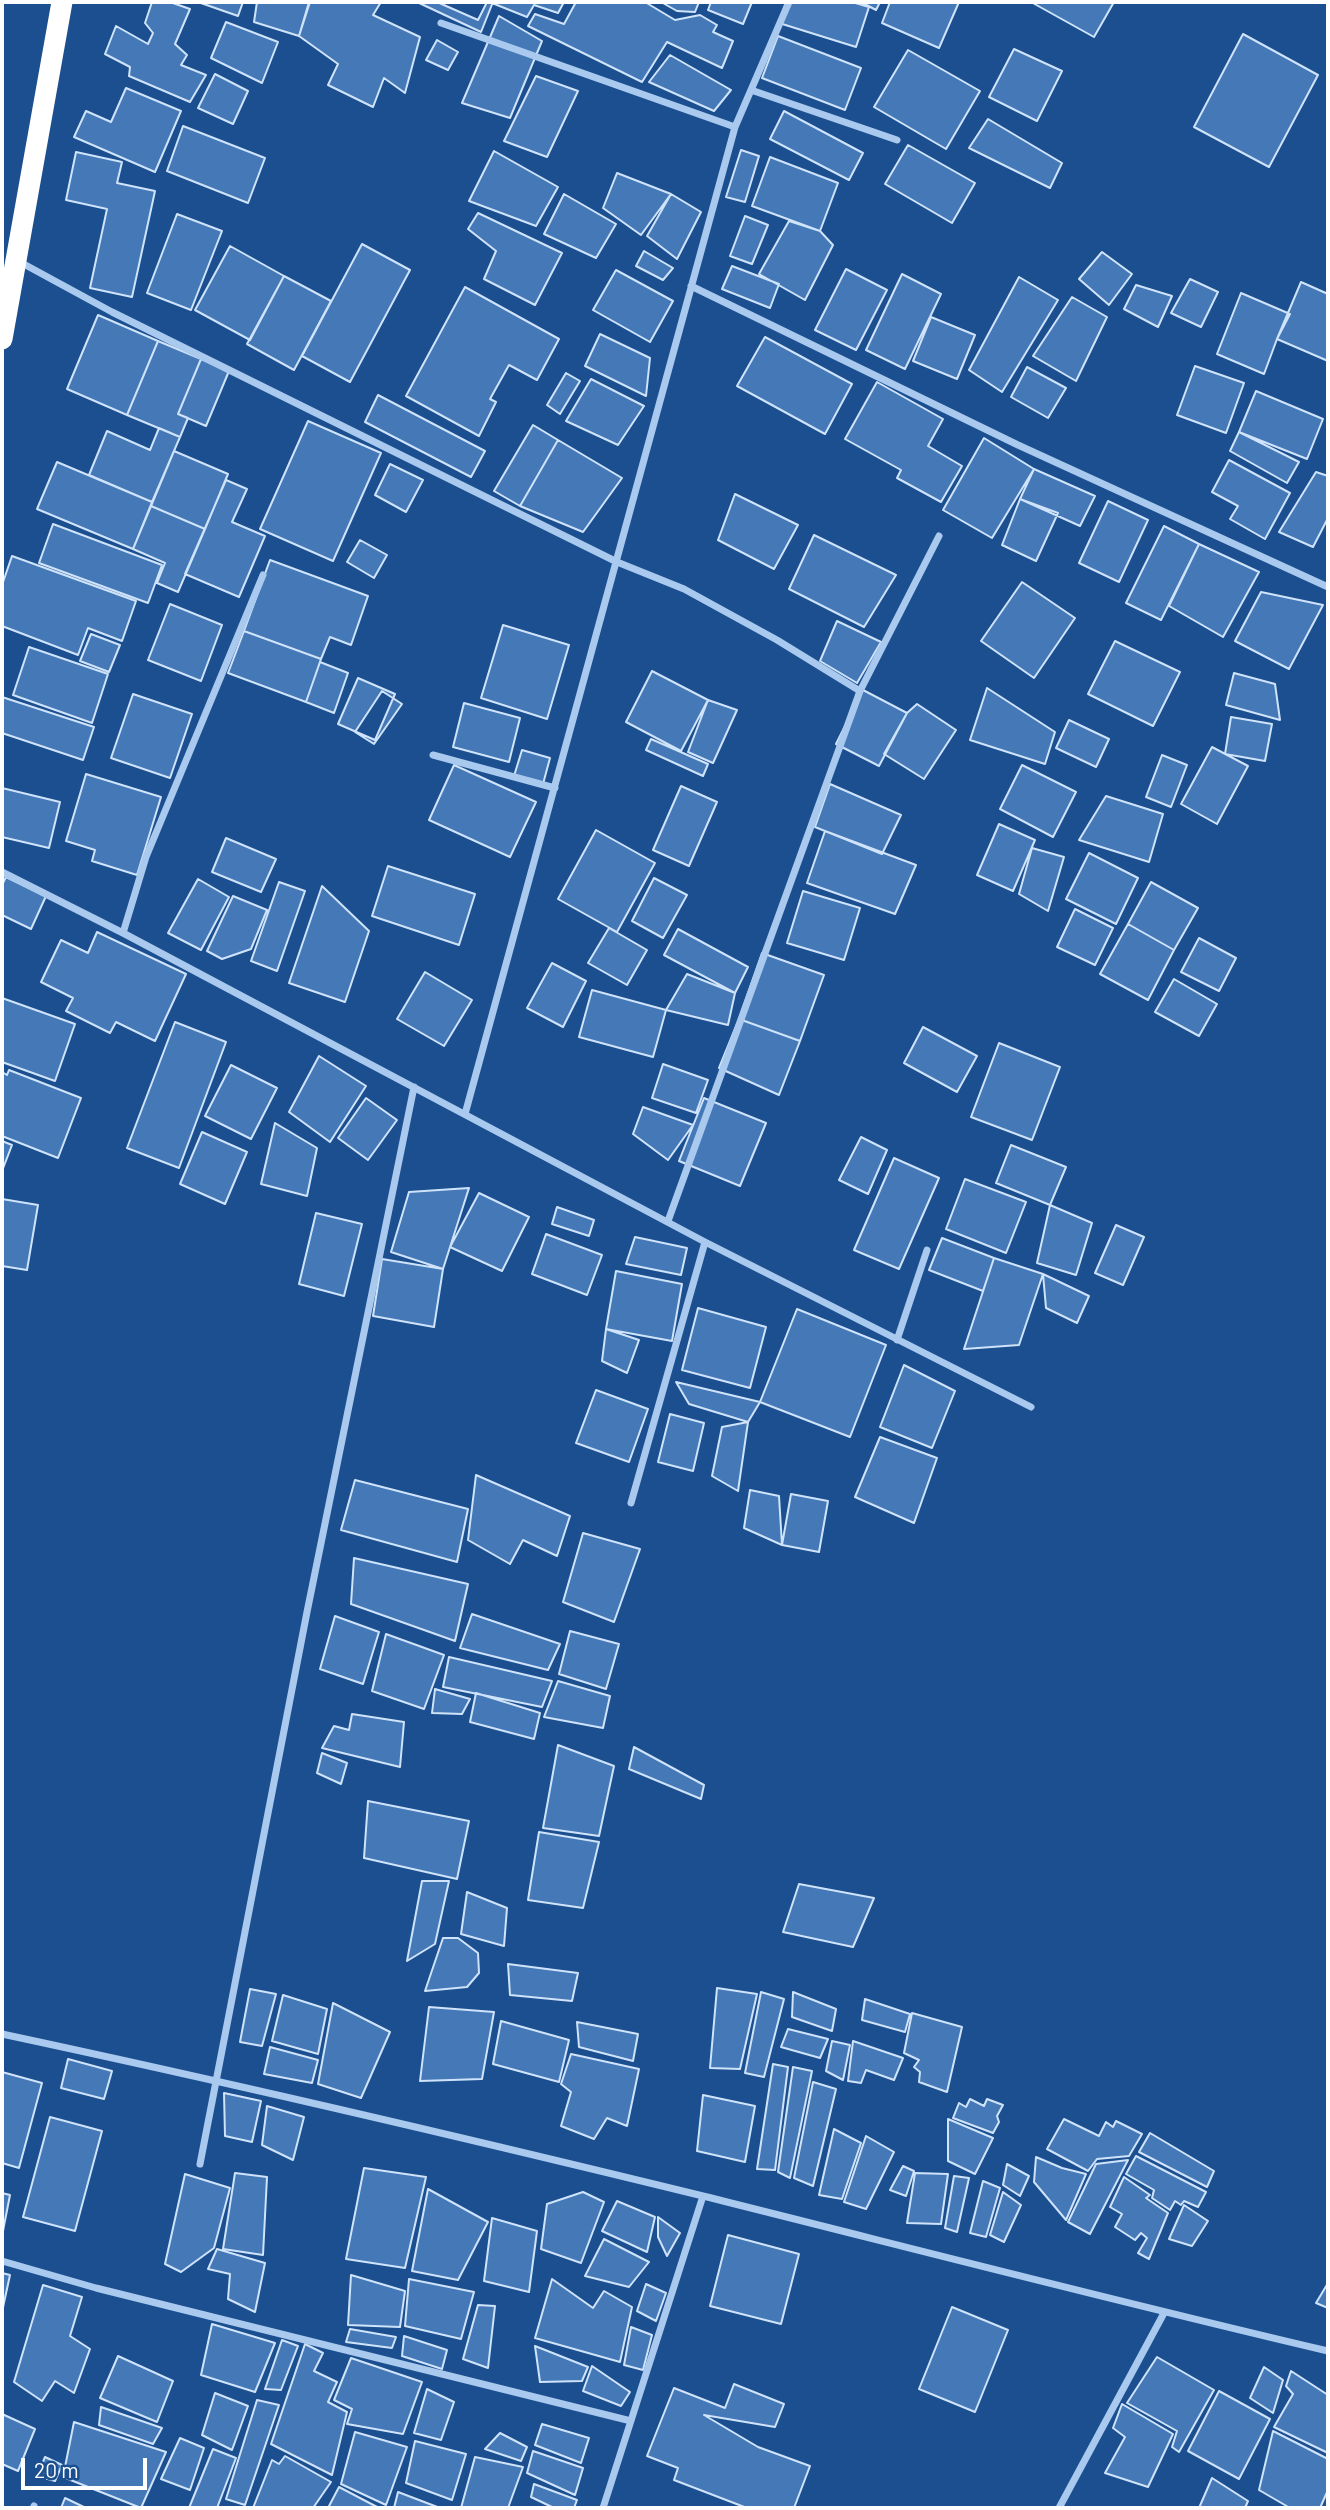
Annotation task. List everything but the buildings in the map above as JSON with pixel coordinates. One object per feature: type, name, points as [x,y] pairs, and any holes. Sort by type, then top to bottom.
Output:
[{"type":"highway","points":[[2,339],[62,2]]},
{"type":"street","points":[[466,1114],[735,127],[789,2]]},
{"type":"street","points":[[441,23],[735,127]]},
{"type":"street","points":[[751,90],[897,140]]},
{"type":"street","points":[[16,260],[112,312],[617,562],[684,589],[777,639],[860,691]]},
{"type":"street","points":[[691,286],[1018,444],[1328,587]]},
{"type":"street","points":[[668,1221],[860,691],[939,536]]},
{"type":"street","points":[[123,933],[146,857],[262,575]]},
{"type":"street","points":[[433,755],[555,788]]},
{"type":"street","points":[[2,872],[123,933],[705,1242],[1031,1407]]},
{"type":"street","points":[[200,2164],[309,1598],[414,1087]]},
{"type":"street","points":[[631,1503],[705,1242]]},
{"type":"street","points":[[897,1340],[927,1250]]},
{"type":"street","points":[[2,2034],[217,2080],[703,2196],[1164,2313],[1328,2351]]},
{"type":"street","points":[[603,2508],[703,2196]]},
{"type":"street","points":[[2,2261],[96,2288],[631,2421]]},
{"type":"street","points":[[1059,2508],[1164,2313]]}]
